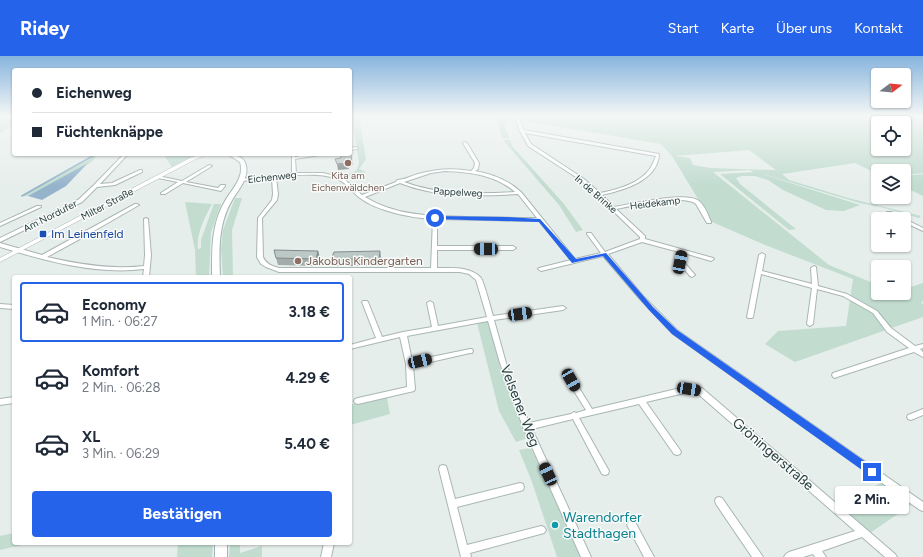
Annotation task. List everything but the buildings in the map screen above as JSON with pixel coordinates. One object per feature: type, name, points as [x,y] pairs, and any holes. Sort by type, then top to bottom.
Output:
[{"type":"main road","points":[[216,275],[215,251],[219,222],[226,205],[241,180],[244,169],[240,159],[233,156]]},
{"type":"main road","points":[[221,545],[221,557]]},
{"type":"street","name":"In de Brinke","points":[[526,139],[530,147],[583,180],[643,237],[642,240]]},
{"type":"street","points":[[571,139],[658,155],[654,166],[647,176],[630,185],[598,194]]},
{"type":"street","points":[[465,144],[477,163],[474,172]]},
{"type":"street","points":[[352,149],[356,148]]},
{"type":"street","name":"Am Nordufer","points":[[0,240],[72,205],[87,195],[124,156]]},
{"type":"street","name":"Milter Straße","points":[[0,260],[196,156]]},
{"type":"street","name":"Milter Straße","points":[[192,159],[200,156]]},
{"type":"street","points":[[293,156],[294,174]]},
{"type":"street","points":[[163,192],[210,166]]},
{"type":"street","points":[[361,197],[398,181],[437,170],[450,169],[490,175],[506,182],[519,193],[574,261]]},
{"type":"street","points":[[96,186],[113,184],[141,171]]},
{"type":"street","name":"Eichenweg","points":[[241,180],[318,173],[339,178],[347,183],[361,197],[371,203],[395,212],[435,218],[506,218],[540,220]]},
{"type":"street","points":[[274,176],[274,202],[260,218],[260,257],[262,263],[268,268],[279,270],[434,270],[435,218]]},
{"type":"street","points":[[159,177],[208,188]]},
{"type":"street","name":"Pappelweg","points":[[398,181],[421,189],[452,193],[519,193]]},
{"type":"street","name":"Heidekamp","points":[[613,208],[657,201],[690,199],[697,202],[709,222]]},
{"type":"street","points":[[42,257],[137,206]]},
{"type":"street","points":[[0,225],[39,207]]},
{"type":"street","points":[[146,220],[148,255],[146,275]]},
{"type":"street","points":[[911,224],[923,230]]},
{"type":"street","points":[[88,232],[106,237]]},
{"type":"street","points":[[589,234],[651,309],[675,332],[923,507]]},
{"type":"street","points":[[541,270],[604,254],[642,240],[710,259]]},
{"type":"street","points":[[0,245],[66,264],[94,267],[147,267]]},
{"type":"street","points":[[435,248],[513,248]]},
{"type":"street","points":[[682,251],[680,262],[692,275]]},
{"type":"street","points":[[750,317],[762,254]]},
{"type":"street","points":[[810,324],[815,286],[814,268]]},
{"type":"street","name":"Velsener Weg","points":[[434,270],[460,270],[471,273],[479,279],[503,364],[527,427],[586,557]]},
{"type":"street","points":[[759,272],[845,295],[875,312],[889,330],[923,355]]},
{"type":"street","points":[[365,302],[380,339]]},
{"type":"street","points":[[430,303],[435,328]]},
{"type":"street","points":[[0,306],[12,307]]},
{"type":"street","points":[[352,346],[380,339],[435,328],[491,318],[563,308]]},
{"type":"street","points":[[358,401],[411,388],[409,364],[403,334]]},
{"type":"street","points":[[835,375],[923,346]]},
{"type":"street","points":[[409,364],[470,351]]},
{"type":"street","points":[[571,380],[590,411]]},
{"type":"street","name":"Gröningerstraße","points":[[527,427],[689,389],[699,390],[892,557]]},
{"type":"street","points":[[0,402],[12,400]]},
{"type":"street","points":[[641,400],[677,452]]},
{"type":"street","points":[[911,417],[923,412]]},
{"type":"street","points":[[574,415],[605,471]]},
{"type":"street","points":[[443,469],[466,554],[541,530]]},
{"type":"street","points":[[452,504],[520,487]]},
{"type":"street","points":[[719,502],[758,557]]},
{"type":"street","points":[[632,525],[650,557]]},
{"type":"street","points":[[789,557],[864,532]]},
{"type":"street","points":[[326,557],[329,545]]},
{"type":"street","points":[[815,549],[821,557]]},
{"type":"green space","points":[[355,139],[363,139],[366,159],[359,169],[366,172],[349,178],[345,176],[357,170],[359,163]]},
{"type":"green space","points":[[634,139],[871,139],[871,156],[911,156],[911,139],[923,139],[923,173],[911,174],[911,164],[871,164],[871,171],[855,163],[782,174],[789,180],[848,198],[905,212],[898,212],[860,203],[756,172],[860,205],[844,211],[826,210],[783,190],[768,180],[755,176],[742,176],[736,178],[740,184],[796,229],[789,230],[720,174],[754,172],[749,170],[713,172],[829,265],[871,282],[871,300],[911,300],[911,287],[923,283],[923,300],[921,303],[923,304],[923,317],[795,362],[765,344],[778,331],[846,326],[853,279],[765,245],[712,222],[672,156],[661,144]],"holes":[[[749,150],[776,170],[710,168],[693,165],[690,158],[675,156]]]},
{"type":"green space","points":[[503,140],[510,140],[513,147],[564,204],[583,230],[576,232],[559,205]]},
{"type":"green space","points":[[91,156],[97,156],[90,163],[28,196],[20,196]]},
{"type":"green space","points":[[164,156],[193,156],[172,167]]},
{"type":"green space","points":[[923,174],[923,196],[911,190],[911,175]]},
{"type":"green space","points":[[235,198],[242,198],[232,230],[233,275],[223,275],[221,249],[223,230]]},
{"type":"green space","points":[[185,202],[212,204],[198,237],[198,249],[201,248],[201,240],[214,204],[221,204],[211,232],[209,275],[196,275],[195,250]]},
{"type":"green space","points":[[911,214],[921,216],[919,218],[911,216]]},
{"type":"green space","points":[[485,321],[490,324],[500,366],[515,409],[528,438],[516,442],[499,411],[477,323]]},
{"type":"green space","points":[[387,398],[390,414],[352,424],[352,404],[373,399]]},
{"type":"green space","points":[[531,448],[582,557],[557,557],[532,482],[519,450]]},
{"type":"green space","points":[[880,483],[911,505],[870,533],[841,507]]},
{"type":"green space","points":[[12,533],[12,545],[21,545],[0,550],[0,536]]},
{"type":"green space","points":[[178,545],[213,545],[212,557],[177,557]]},
{"type":"green space","points":[[230,545],[240,545],[240,553],[262,546],[262,557],[229,557]]},
{"type":"water","points":[[88,163],[66,186],[42,200],[28,196]]},
{"type":"waterway","points":[[22,196],[92,156]]},
{"type":"place","name":"Kita am Eichenwäldchen","points":[[348,163]]},
{"type":"place","name":"Im Leinenfeld","points":[[43,234]]},
{"type":"place","name":"Jakobus Kindergarten","points":[[298,261]]},
{"type":"place","name":"Warendorfer Stadthagen","points":[[555,525]]},
{"type":"route","points":[[435,218],[506,218],[540,220],[574,261],[604,254],[651,309],[675,332],[872,472]]}]
